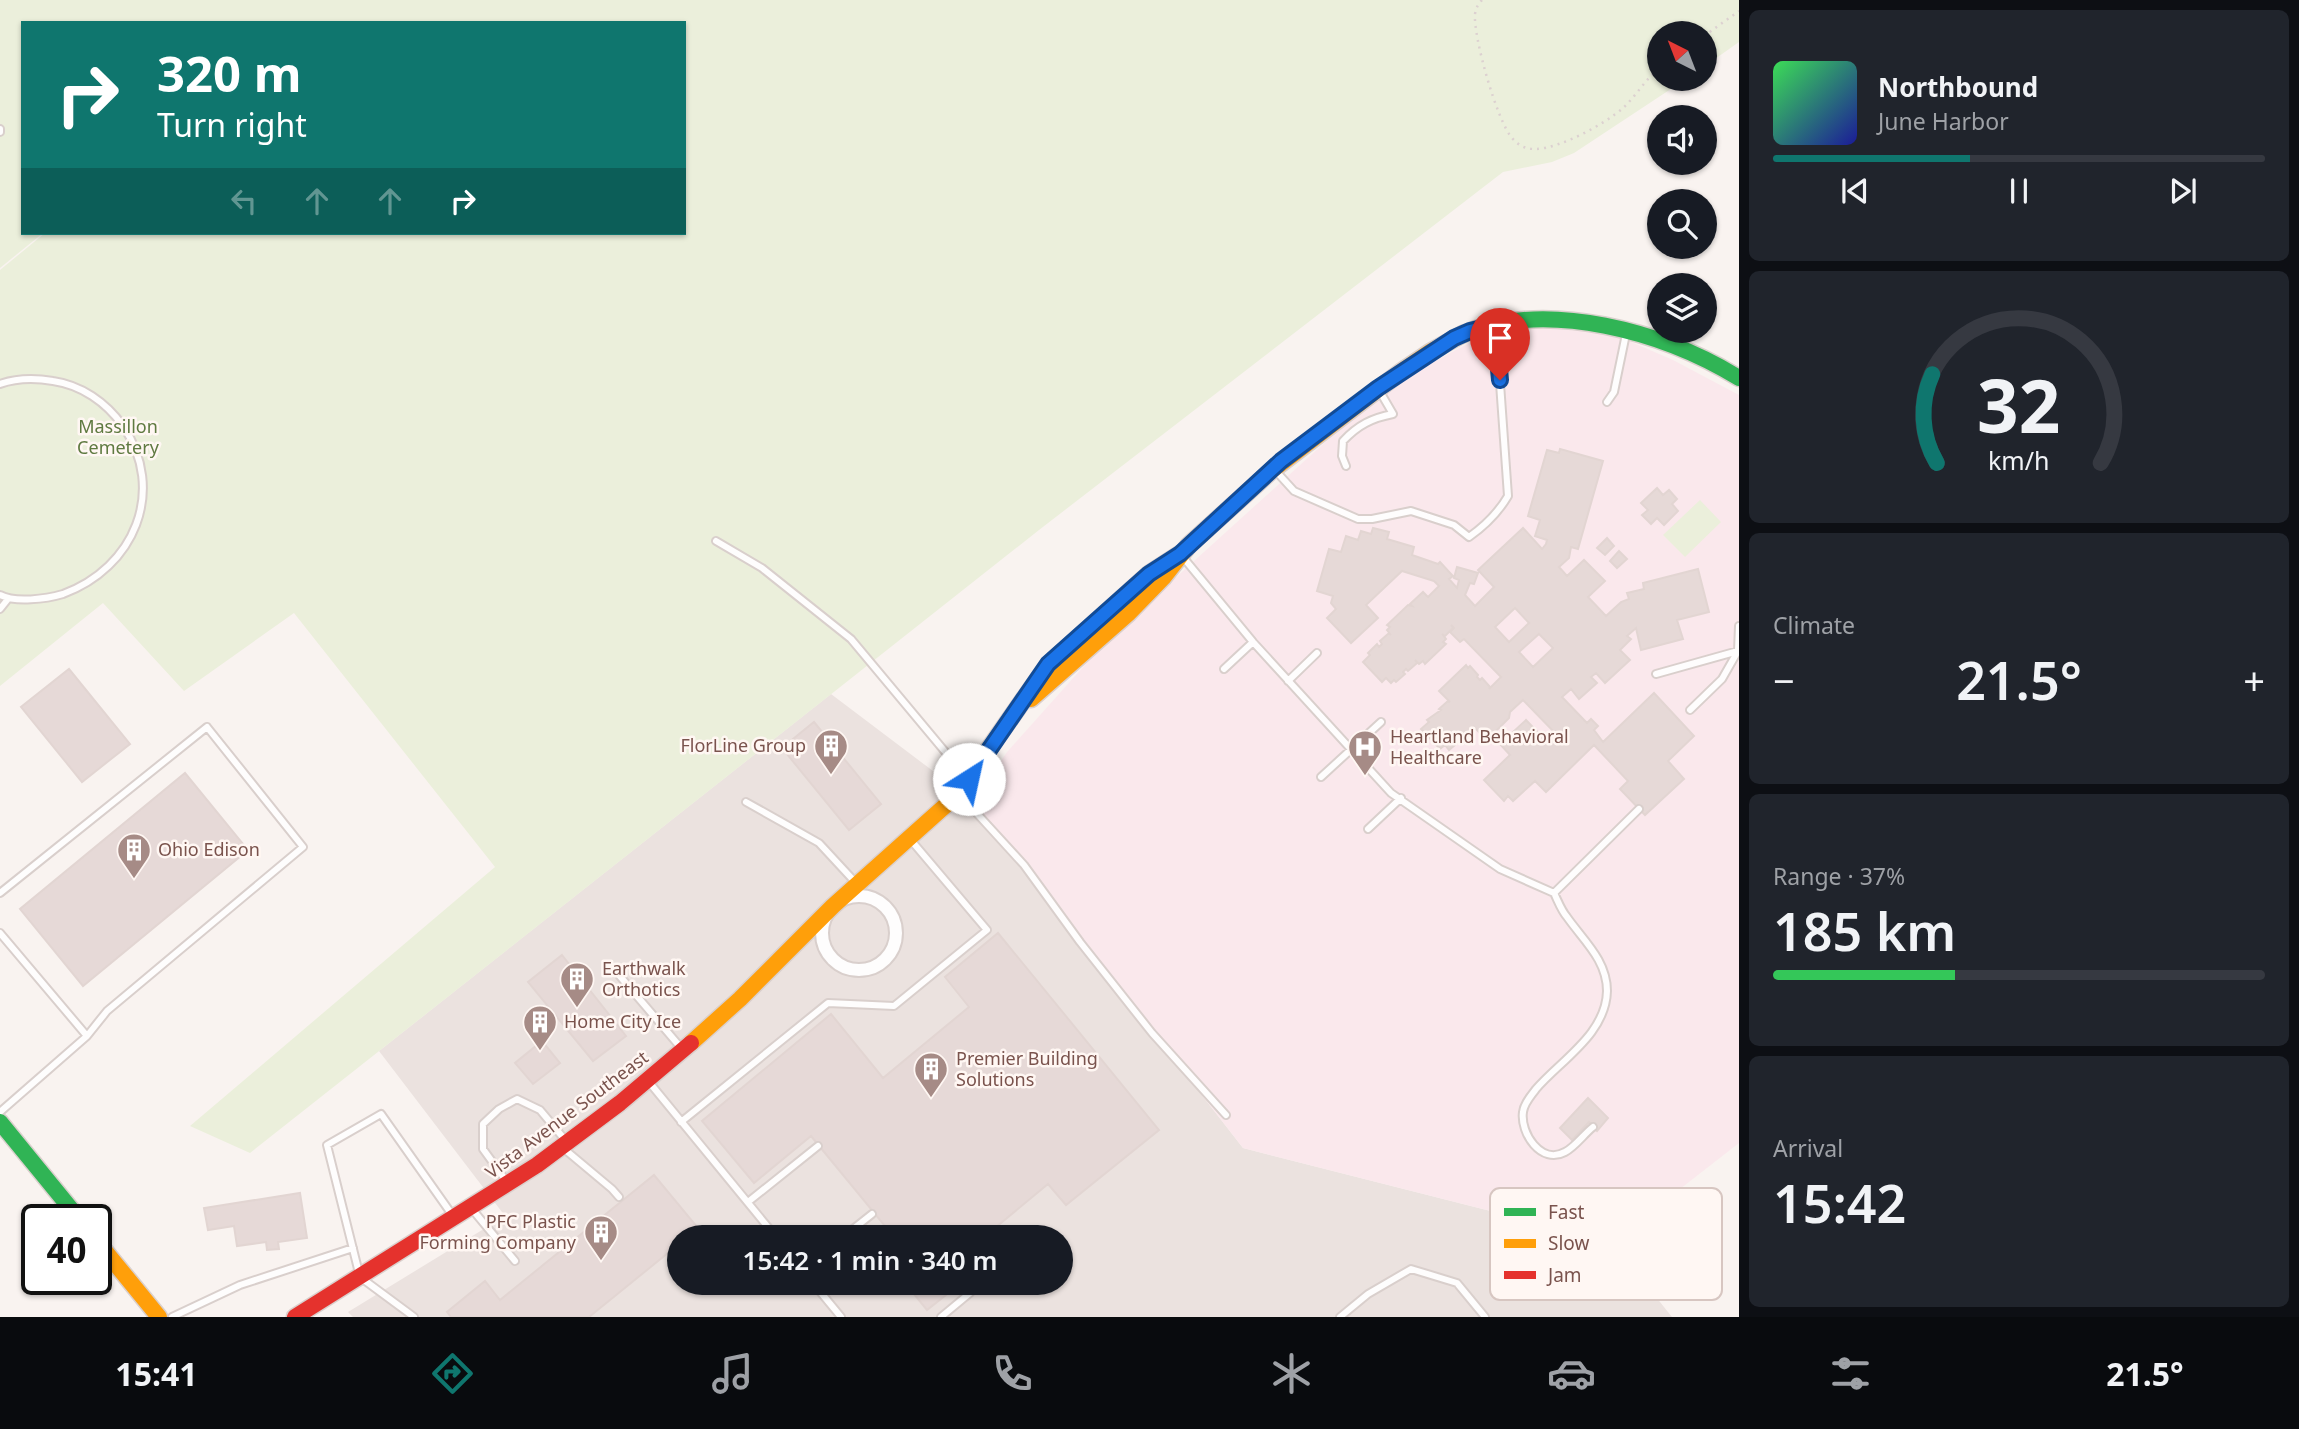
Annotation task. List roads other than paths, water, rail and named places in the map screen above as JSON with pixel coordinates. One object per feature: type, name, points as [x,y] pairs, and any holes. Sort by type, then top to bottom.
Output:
[{"type":"street","name":"Vista Avenue Southeast","points":[[295,1317],[508,1184],[648,1081],[740,999],[833,906],[959,793],[1015,713],[1162,580],[1180,554],[1273,468],[1378,388],[1454,338],[1495,325],[1528,321],[1572,322],[1626,331],[1680,348],[1734,374]]},
{"type":"street","name":"Vista Avenue Southeast","points":[[856,896],[880,902],[895,922],[897,934],[894,947],[887,958],[867,970],[843,967],[833,960],[822,939],[822,927],[833,906],[856,896]]},
{"type":"street","points":[[0,1122],[67,1204]]},
{"type":"street","points":[[112,1260],[159,1317]]},
{"type":"lane","points":[[1273,468],[1294,491],[1358,519],[1411,511],[1454,525],[1469,537],[1486,525],[1501,509],[1508,496],[1495,325]]},
{"type":"lane","points":[[1607,402],[1614,392],[1626,331]]},
{"type":"lane","points":[[0,384],[10,380],[38,379],[67,383],[92,395],[115,414],[131,438],[140,465],[144,494],[138,522],[124,549],[106,570],[81,587],[55,596],[8,599],[0,595]]},
{"type":"lane","points":[[1346,466],[1342,456],[1343,441],[1364,422],[1393,414],[1378,388]]},
{"type":"lane","points":[[716,541],[762,568],[852,639],[969,779]]},
{"type":"lane","points":[[1180,554],[1253,642],[1391,793],[1500,869],[1554,893],[1569,920],[1596,955],[1607,990],[1604,1010],[1594,1029],[1528,1099],[1522,1112],[1524,1126],[1534,1147],[1554,1154],[1564,1153],[1593,1127]]},
{"type":"lane","points":[[0,609],[8,599]]},
{"type":"lane","points":[[1690,710],[1722,679],[1738,651],[1739,626]]},
{"type":"lane","points":[[1224,669],[1253,642]]},
{"type":"lane","points":[[1656,674],[1738,651]]},
{"type":"lane","points":[[1288,681],[1317,653]]},
{"type":"lane","points":[[1321,777],[1381,722]]},
{"type":"lane","points":[[0,893],[207,727],[303,847],[107,1011],[87,1036],[0,1112]]},
{"type":"lane","points":[[959,793],[1024,865],[1080,943],[1152,1033],[1226,1115]]},
{"type":"lane","points":[[1368,829],[1401,798]]},
{"type":"lane","points":[[746,802],[819,843],[858,884]]},
{"type":"lane","points":[[1554,893],[1639,809]]},
{"type":"lane","points":[[681,1122],[828,1003],[894,1006],[988,930],[910,839]]},
{"type":"lane","points":[[0,933],[87,1036]]},
{"type":"lane","points":[[613,968],[683,1050]]},
{"type":"lane","points":[[648,1081],[766,1225]]},
{"type":"lane","points":[[508,1184],[483,1149],[483,1124],[499,1109],[517,1099],[540,1110],[564,1145],[619,1197]]},
{"type":"lane","points":[[414,1317],[360,1278],[327,1145],[381,1114],[455,1218]]},
{"type":"lane","points":[[748,1202],[818,1146]]},
{"type":"lane","points":[[471,1208],[515,1261]]},
{"type":"lane","points":[[858,1225],[872,1214]]},
{"type":"lane","points":[[172,1317],[240,1285],[353,1248]]},
{"type":"lane","points":[[1340,1317],[1368,1294],[1411,1269],[1457,1283],[1485,1317]]},
{"type":"lane","points":[[823,1295],[841,1317]]},
{"type":"lane","points":[[941,1317],[968,1295]]},
{"type":"place","name":"FlorLine Group","points":[[831,776]]},
{"type":"place","name":"Heartland Behavioral Healthcare","points":[[1365,777]]},
{"type":"place","name":"Ohio Edison","points":[[134,880]]},
{"type":"place","name":"Earthwalk Orthotics","points":[[577,1009]]},
{"type":"place","name":"Home City Ice","points":[[540,1052]]},
{"type":"place","name":"Premier Building Solutions","points":[[931,1099]]},
{"type":"place","name":"PFC Plastic Forming Company","points":[[601,1262]]},
{"type":"park label","name":"Massillon Cemetery","points":[[118,437]]}]
